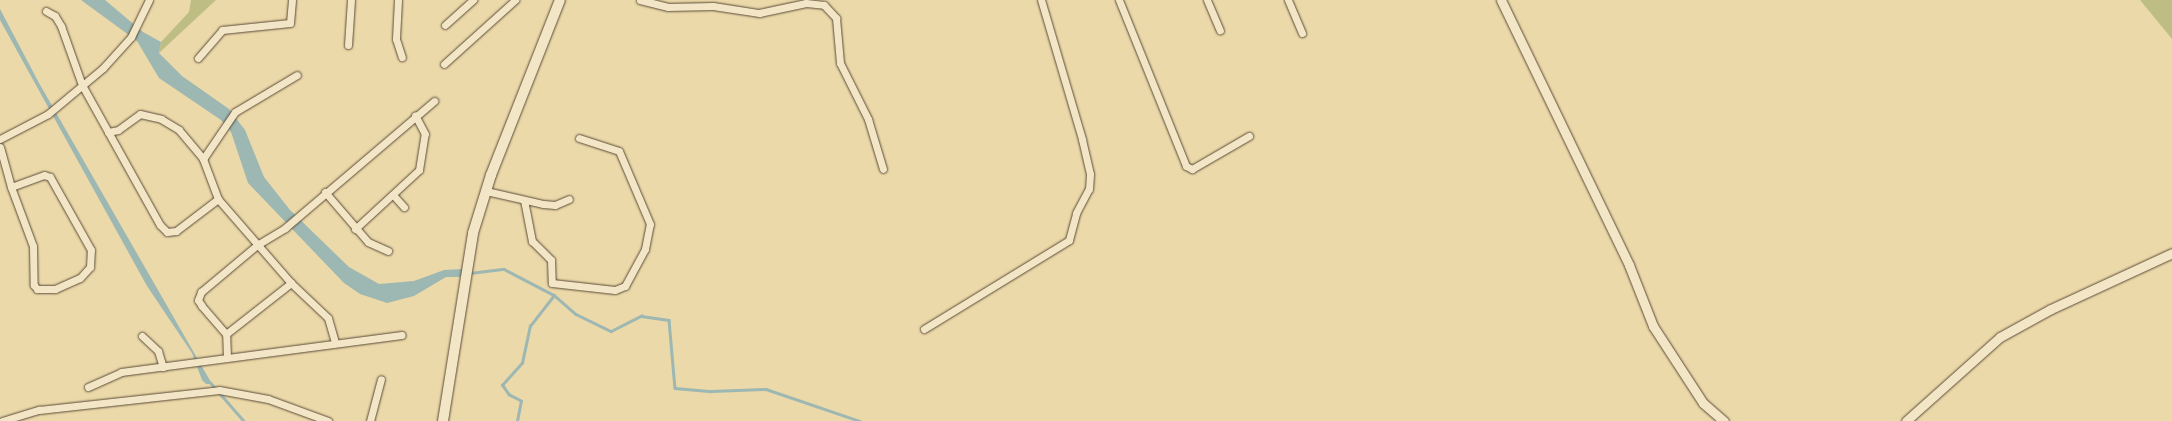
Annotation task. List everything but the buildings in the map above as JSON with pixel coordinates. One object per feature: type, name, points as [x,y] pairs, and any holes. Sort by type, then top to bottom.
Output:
[{"type":"main road","points":[[443,421],[468,259],[486,191],[560,0]]},
{"type":"street","points":[[0,139],[48,114],[82,85],[131,37],[149,0]]},
{"type":"street","points":[[198,58],[222,30],[290,23],[292,0]]},
{"type":"street","points":[[348,45],[351,0]]},
{"type":"street","points":[[398,0],[396,39],[402,56]]},
{"type":"street","points":[[445,25],[473,0]]},
{"type":"street","points":[[444,64],[515,0]]},
{"type":"street","points":[[640,0],[668,7],[712,3],[759,13],[806,3],[819,2],[827,7],[836,18],[840,63],[868,119],[883,169]]},
{"type":"street","points":[[924,329],[1068,240],[1076,212],[1089,190],[1090,174],[1082,139],[1041,0]]},
{"type":"street","points":[[1119,0],[1186,166],[1192,169],[1249,136]]},
{"type":"street","points":[[1208,0],[1220,30]]},
{"type":"street","points":[[1288,0],[1302,33]]},
{"type":"street","points":[[1502,0],[1629,264],[1653,326],[1703,403],[1724,421]]},
{"type":"street","points":[[46,11],[55,16],[61,26],[82,85],[167,232],[176,231],[218,199]]},
{"type":"street","points":[[203,159],[235,112],[297,75]]},
{"type":"street","points":[[227,357],[226,334],[198,300],[201,292],[257,245],[285,228],[415,115],[434,101]]},
{"type":"street","points":[[108,132],[118,130],[140,114],[146,114],[179,130],[203,159],[218,199],[291,283],[328,318],[335,342]]},
{"type":"street","points":[[355,229],[415,177],[423,161],[425,134],[415,115]]},
{"type":"street","points":[[524,200],[532,241],[551,260],[552,283],[615,290],[625,286],[645,249],[650,224],[619,151],[579,138]]},
{"type":"street","points":[[0,147],[11,187],[33,246],[34,285],[37,289],[55,289],[80,278],[90,267],[91,250],[50,177],[44,175],[11,187]]},
{"type":"street","points":[[486,191],[524,200],[555,204],[569,199]]},
{"type":"street","points":[[325,192],[355,229],[368,242],[388,251]]},
{"type":"street","points":[[394,196],[404,207]]},
{"type":"street","points":[[1906,421],[2000,337],[2051,309],[2172,253]]},
{"type":"street","points":[[226,334],[291,283]]},
{"type":"street","points":[[88,387],[114,374],[194,364],[227,357],[335,342],[402,334]]},
{"type":"street","points":[[142,336],[158,351],[163,367]]},
{"type":"street","points":[[370,421],[381,379]]},
{"type":"street","points":[[2,421],[39,410],[215,390],[268,399],[328,421]]},
{"type":"green space","points":[[191,0],[216,0],[159,53],[161,42],[189,12]]},
{"type":"green space","points":[[2140,0],[2172,0],[2172,39]]},
{"type":"water","points":[[81,0],[105,0],[143,32],[161,42],[159,53],[182,76],[229,109],[245,130],[264,177],[290,210],[349,267],[379,284],[414,281],[444,270],[463,269],[460,277],[446,277],[414,296],[387,303],[360,294],[344,283],[248,183],[231,132],[221,120],[159,78],[137,41]]},
{"type":"water","points":[[0,9],[39,83],[212,384],[206,384],[202,380],[192,353],[147,286],[0,20]]},
{"type":"waterway","points":[[470,273],[504,269],[554,295],[576,314],[611,331],[641,316],[669,320],[675,388],[711,391],[766,389],[860,421]]},
{"type":"waterway","points":[[517,421],[521,401],[509,395],[502,385],[522,363],[530,326],[554,295]]},
{"type":"waterway","points":[[210,382],[244,421]]}]
